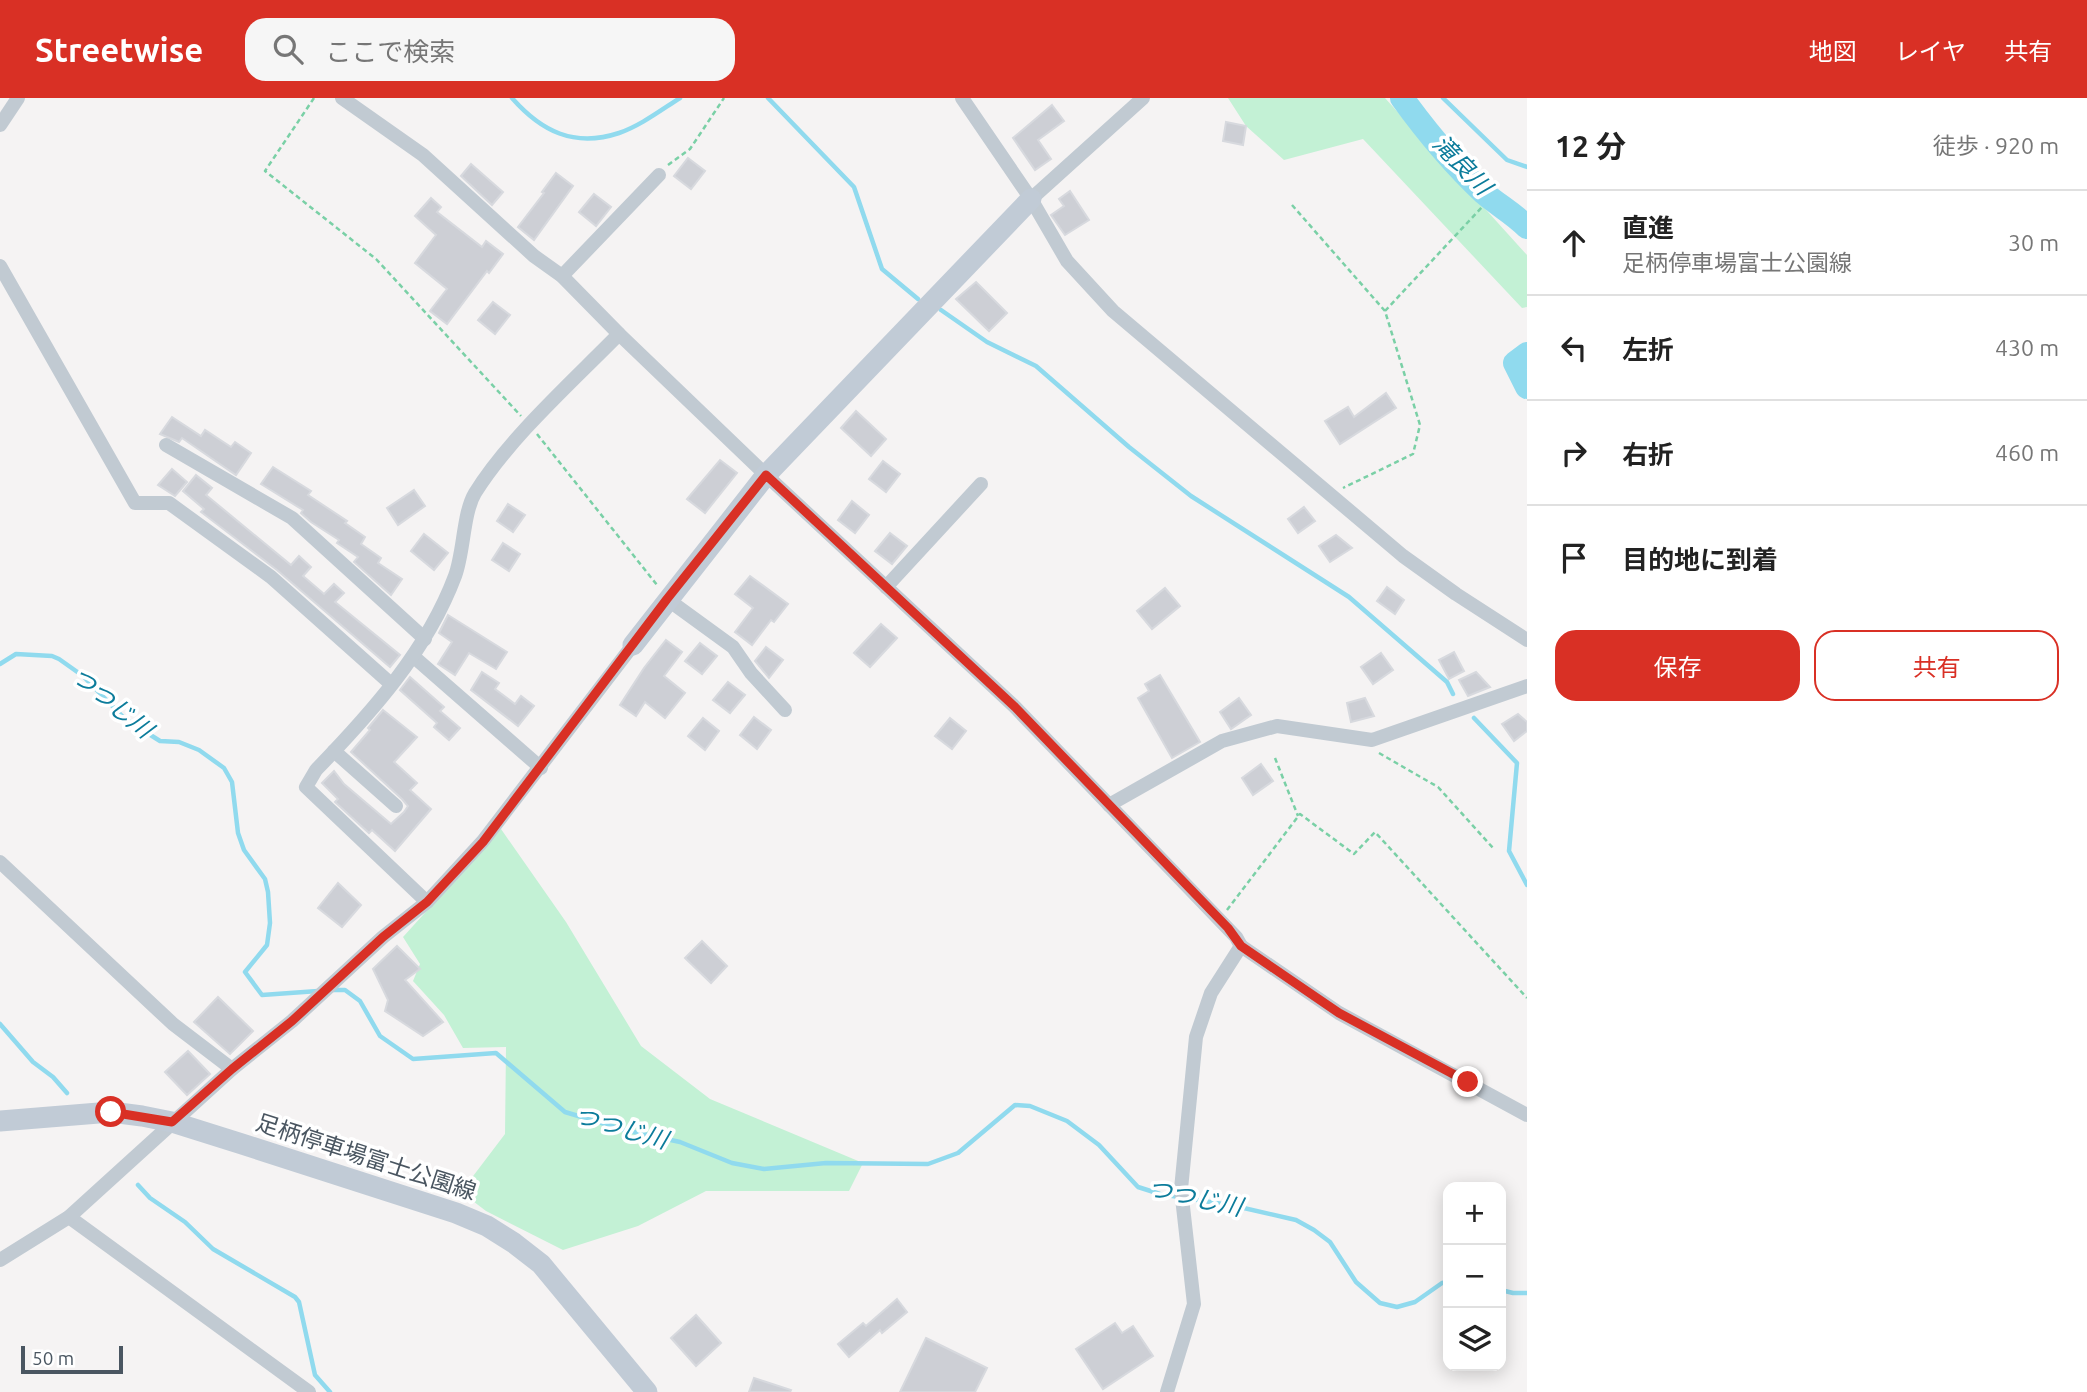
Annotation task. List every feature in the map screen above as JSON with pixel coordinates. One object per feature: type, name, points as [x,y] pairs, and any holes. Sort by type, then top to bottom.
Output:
[{"type":"main road","points":[[633,645],[766,475],[1031,199]]},
{"type":"main road","name":"足柄停車場富士公園線","points":[[0,1121],[111,1112],[172,1122],[456,1213],[487,1226],[541,1264],[647,1392]]},
{"type":"street","points":[[0,125],[18,98]]},
{"type":"street","points":[[342,98],[423,155],[534,256],[562,276],[766,475],[1015,707],[1236,937],[1241,946],[1339,1013],[1527,1115]]},
{"type":"street","points":[[962,98],[1031,199],[1067,261],[1113,311],[1403,556],[1455,594],[1527,640]]},
{"type":"street","points":[[1031,199],[1143,98]]},
{"type":"street","points":[[562,276],[659,175]]},
{"type":"street","points":[[0,266],[135,503],[169,503],[271,577],[391,684]]},
{"type":"street","points":[[427,902],[306,787],[316,770],[414,657],[425,639],[455,575],[473,496],[530,425],[619,334]]},
{"type":"street","points":[[166,445],[292,518],[425,639]]},
{"type":"street","points":[[886,587],[981,484]]},
{"type":"street","points":[[667,599],[733,647],[751,673],[785,710]]},
{"type":"street","points":[[0,1260],[69,1217],[232,1069],[427,902],[483,842],[633,645]]},
{"type":"street","points":[[414,657],[541,768]]},
{"type":"street","points":[[1109,805],[1222,741],[1277,726],[1372,740],[1527,686]]},
{"type":"street","points":[[334,751],[396,806]]},
{"type":"street","points":[[0,862],[173,1024],[232,1069]]},
{"type":"street","points":[[1167,1392],[1194,1304],[1181,1189],[1196,1037],[1211,993],[1241,946]]},
{"type":"street","points":[[69,1217],[309,1392]]},
{"type":"path","points":[[314,98],[265,171],[376,259],[530,425],[667,599]]},
{"type":"path","points":[[659,175],[666,166],[690,149],[724,98]]},
{"type":"path","points":[[1292,205],[1385,311],[1419,425],[1413,454],[1331,495]]},
{"type":"path","points":[[1385,311],[1483,205]]},
{"type":"path","points":[[1372,740],[1376,751],[1438,787],[1493,848]]},
{"type":"path","points":[[1275,758],[1298,816]]},
{"type":"path","points":[[1298,816],[1300,814],[1354,854],[1375,832],[1527,998]]},
{"type":"path","points":[[1219,921],[1298,816]]},
{"type":"green space","points":[[1228,98],[1385,98],[1527,255],[1527,307],[1522,308],[1363,139],[1284,160],[1246,126]]},
{"type":"green space","points":[[501,829],[566,922],[641,1046],[710,1099],[863,1163],[849,1191],[706,1191],[638,1226],[563,1250],[486,1211],[461,1192],[505,1134],[506,1047],[463,1048],[444,1015],[413,981],[420,964],[403,937]]},
{"type":"building","points":[[1052,105],[1064,121],[1038,140],[1051,159],[1035,170],[1013,138]]},
{"type":"building","points":[[1226,122],[1246,126],[1243,145],[1223,141]]},
{"type":"building","points":[[688,158],[705,171],[691,189],[674,176]]},
{"type":"building","points":[[471,164],[503,192],[492,205],[461,176]]},
{"type":"building","points":[[556,173],[573,186],[534,240],[518,227]]},
{"type":"building","points":[[1070,191],[1089,220],[1065,235],[1051,215],[1064,206],[1059,199]]},
{"type":"building","points":[[594,194],[611,207],[596,226],[579,212]]},
{"type":"building","points":[[431,198],[441,207],[437,212],[482,247],[486,241],[503,254],[447,324],[430,311],[447,289],[415,263],[436,235],[415,216]]},
{"type":"building","points":[[976,282],[1007,313],[989,331],[956,299]]},
{"type":"building","points":[[493,302],[510,315],[495,334],[478,320]]},
{"type":"building","points":[[1386,393],[1396,408],[1340,444],[1325,421],[1348,407],[1354,417]]},
{"type":"building","points":[[856,411],[886,439],[871,456],[841,428]]},
{"type":"building","points":[[172,417],[201,436],[205,430],[231,447],[235,442],[251,453],[236,475],[182,438],[179,442],[160,434]]},
{"type":"building","points":[[720,460],[737,473],[705,513],[687,499]]},
{"type":"building","points":[[883,461],[900,474],[886,492],[869,479]]},
{"type":"building","points":[[273,467],[311,491],[308,495],[347,521],[345,523],[365,537],[361,544],[381,558],[378,563],[402,579],[391,595],[354,562],[358,557],[337,543],[339,540],[311,522],[301,513],[303,510],[261,484]]},
{"type":"building","points":[[172,469],[187,482],[175,496],[158,485]]},
{"type":"building","points":[[196,475],[212,488],[206,495],[291,565],[299,556],[311,567],[303,576],[324,594],[334,584],[344,593],[335,602],[400,655],[390,667],[277,570],[201,512],[204,509],[183,491]]},
{"type":"building","points":[[414,490],[425,506],[398,525],[387,508]]},
{"type":"building","points":[[852,501],[869,515],[855,533],[838,520]]},
{"type":"building","points":[[508,504],[525,515],[513,532],[497,521]]},
{"type":"building","points":[[1304,507],[1315,521],[1298,533],[1288,519]]},
{"type":"building","points":[[890,533],[907,546],[892,564],[875,551]]},
{"type":"building","points":[[424,534],[448,553],[434,570],[411,551]]},
{"type":"building","points":[[1336,535],[1352,548],[1330,562],[1319,546]]},
{"type":"building","points":[[503,543],[520,554],[509,571],[492,560]]},
{"type":"building","points":[[750,576],[788,604],[774,622],[771,620],[752,645],[735,632],[753,608],[735,594]]},
{"type":"building","points":[[1387,587],[1404,600],[1395,614],[1377,601]]},
{"type":"building","points":[[1165,588],[1180,606],[1152,629],[1137,611]]},
{"type":"building","points":[[448,615],[507,652],[496,669],[469,653],[455,675],[438,664],[452,642],[439,633]]},
{"type":"building","points":[[881,624],[897,638],[870,667],[854,653]]},
{"type":"building","points":[[666,640],[682,652],[664,676],[685,693],[665,718],[645,702],[636,716],[620,705]]},
{"type":"building","points":[[700,643],[717,656],[702,674],[685,661]]},
{"type":"building","points":[[766,647],[783,660],[769,678],[755,661]]},
{"type":"building","points":[[1454,652],[1464,671],[1449,679],[1439,660]]},
{"type":"building","points":[[1381,653],[1393,670],[1373,684],[1361,667]]},
{"type":"building","points":[[482,672],[499,683],[495,689],[515,704],[521,696],[534,706],[518,726],[471,690]]},
{"type":"building","points":[[1476,672],[1490,687],[1468,696],[1459,680]]},
{"type":"building","points":[[1160,675],[1200,742],[1172,758],[1138,698],[1149,691],[1145,684]]},
{"type":"building","points":[[410,677],[444,707],[440,711],[460,728],[449,740],[434,727],[437,723],[400,690]]},
{"type":"building","points":[[728,682],[745,695],[730,713],[713,700]]},
{"type":"building","points":[[1239,698],[1251,715],[1231,729],[1220,712]]},
{"type":"building","points":[[1365,698],[1374,716],[1351,722],[1347,703]]},
{"type":"building","points":[[383,710],[417,737],[394,762],[417,783],[410,790],[431,809],[395,851],[372,830],[369,833],[335,802],[338,799],[322,783],[334,771],[344,784],[391,824],[404,812],[408,806],[402,799],[351,752]]},
{"type":"building","points":[[1518,714],[1527,722],[1527,731],[1514,741],[1502,724]]},
{"type":"building","points":[[754,717],[771,730],[757,749],[740,735]]},
{"type":"building","points":[[703,718],[719,731],[705,750],[688,736]]},
{"type":"building","points":[[950,718],[966,731],[952,749],[935,736]]},
{"type":"building","points":[[1261,764],[1273,781],[1253,795],[1242,778]]},
{"type":"building","points":[[338,883],[361,905],[342,927],[318,908]]},
{"type":"building","points":[[702,941],[727,966],[711,983],[685,958]]},
{"type":"building","points":[[397,946],[420,969],[405,980],[443,1022],[423,1036],[385,1011],[388,1000],[373,969]]},
{"type":"building","points":[[218,997],[253,1031],[230,1054],[194,1022]]},
{"type":"building","points":[[188,1051],[210,1074],[187,1095],[165,1072]]},
{"type":"building","points":[[897,1299],[907,1312],[882,1333],[880,1330],[849,1357],[838,1344],[863,1323],[866,1326]]},
{"type":"building","points":[[696,1315],[721,1343],[696,1366],[671,1338]]},
{"type":"building","points":[[1115,1323],[1122,1333],[1133,1326],[1153,1356],[1103,1389],[1076,1349]]},
{"type":"building","points":[[926,1338],[987,1368],[975,1392],[900,1392]]},
{"type":"building","points":[[754,1378],[791,1390],[749,1392]]},
{"type":"waterway","points":[[512,98],[547,128],[560,134],[587,138],[603,137],[627,130],[680,98]]},
{"type":"waterway","points":[[768,98],[854,187],[882,269],[918,299]]},
{"type":"waterway","name":"滝良川","points":[[1402,98],[1462,171],[1484,193],[1527,227]]},
{"type":"waterway","name":"滝良川","points":[[1443,98],[1507,160],[1527,167]]},
{"type":"waterway","points":[[941,310],[987,342],[1036,366],[1129,447],[1191,496],[1349,597],[1447,682],[1453,694]]},
{"type":"waterway","name":"滝良川","points":[[1527,354],[1515,363],[1527,387]]},
{"type":"waterway","name":"つつじ川","points":[[0,664],[16,654],[52,656],[59,659],[83,676],[125,719],[160,741],[179,742],[199,750],[224,768],[232,782],[238,833],[244,850],[265,879],[268,892],[270,923],[267,945],[245,972],[262,995],[318,991]]},
{"type":"waterway","points":[[1474,718],[1517,763],[1509,851],[1527,885]]},
{"type":"waterway","name":"つつじ川","points":[[330,990],[345,990],[360,1001],[380,1036],[413,1059],[496,1053],[565,1112],[625,1130],[680,1142],[732,1163],[764,1169],[826,1163],[928,1164],[958,1153],[1015,1105],[1030,1106],[1067,1121],[1099,1145],[1138,1187],[1160,1194],[1235,1206],[1296,1220],[1314,1230],[1330,1242],[1356,1282],[1380,1303],[1397,1307],[1415,1302],[1443,1283]]},
{"type":"waterway","points":[[0,1024],[33,1062],[53,1077],[67,1093]]},
{"type":"waterway","points":[[138,1185],[150,1198],[185,1222],[213,1249],[295,1297],[299,1302],[315,1375],[330,1392]]},
{"type":"waterway","name":"つつじ川","points":[[1506,1291],[1527,1293]]},
{"type":"route","points":[[111,1112],[172,1122],[292,1021],[383,937],[427,902],[483,842],[667,599],[766,475],[1015,707],[1228,928],[1241,946],[1339,1013],[1468,1082]]}]
